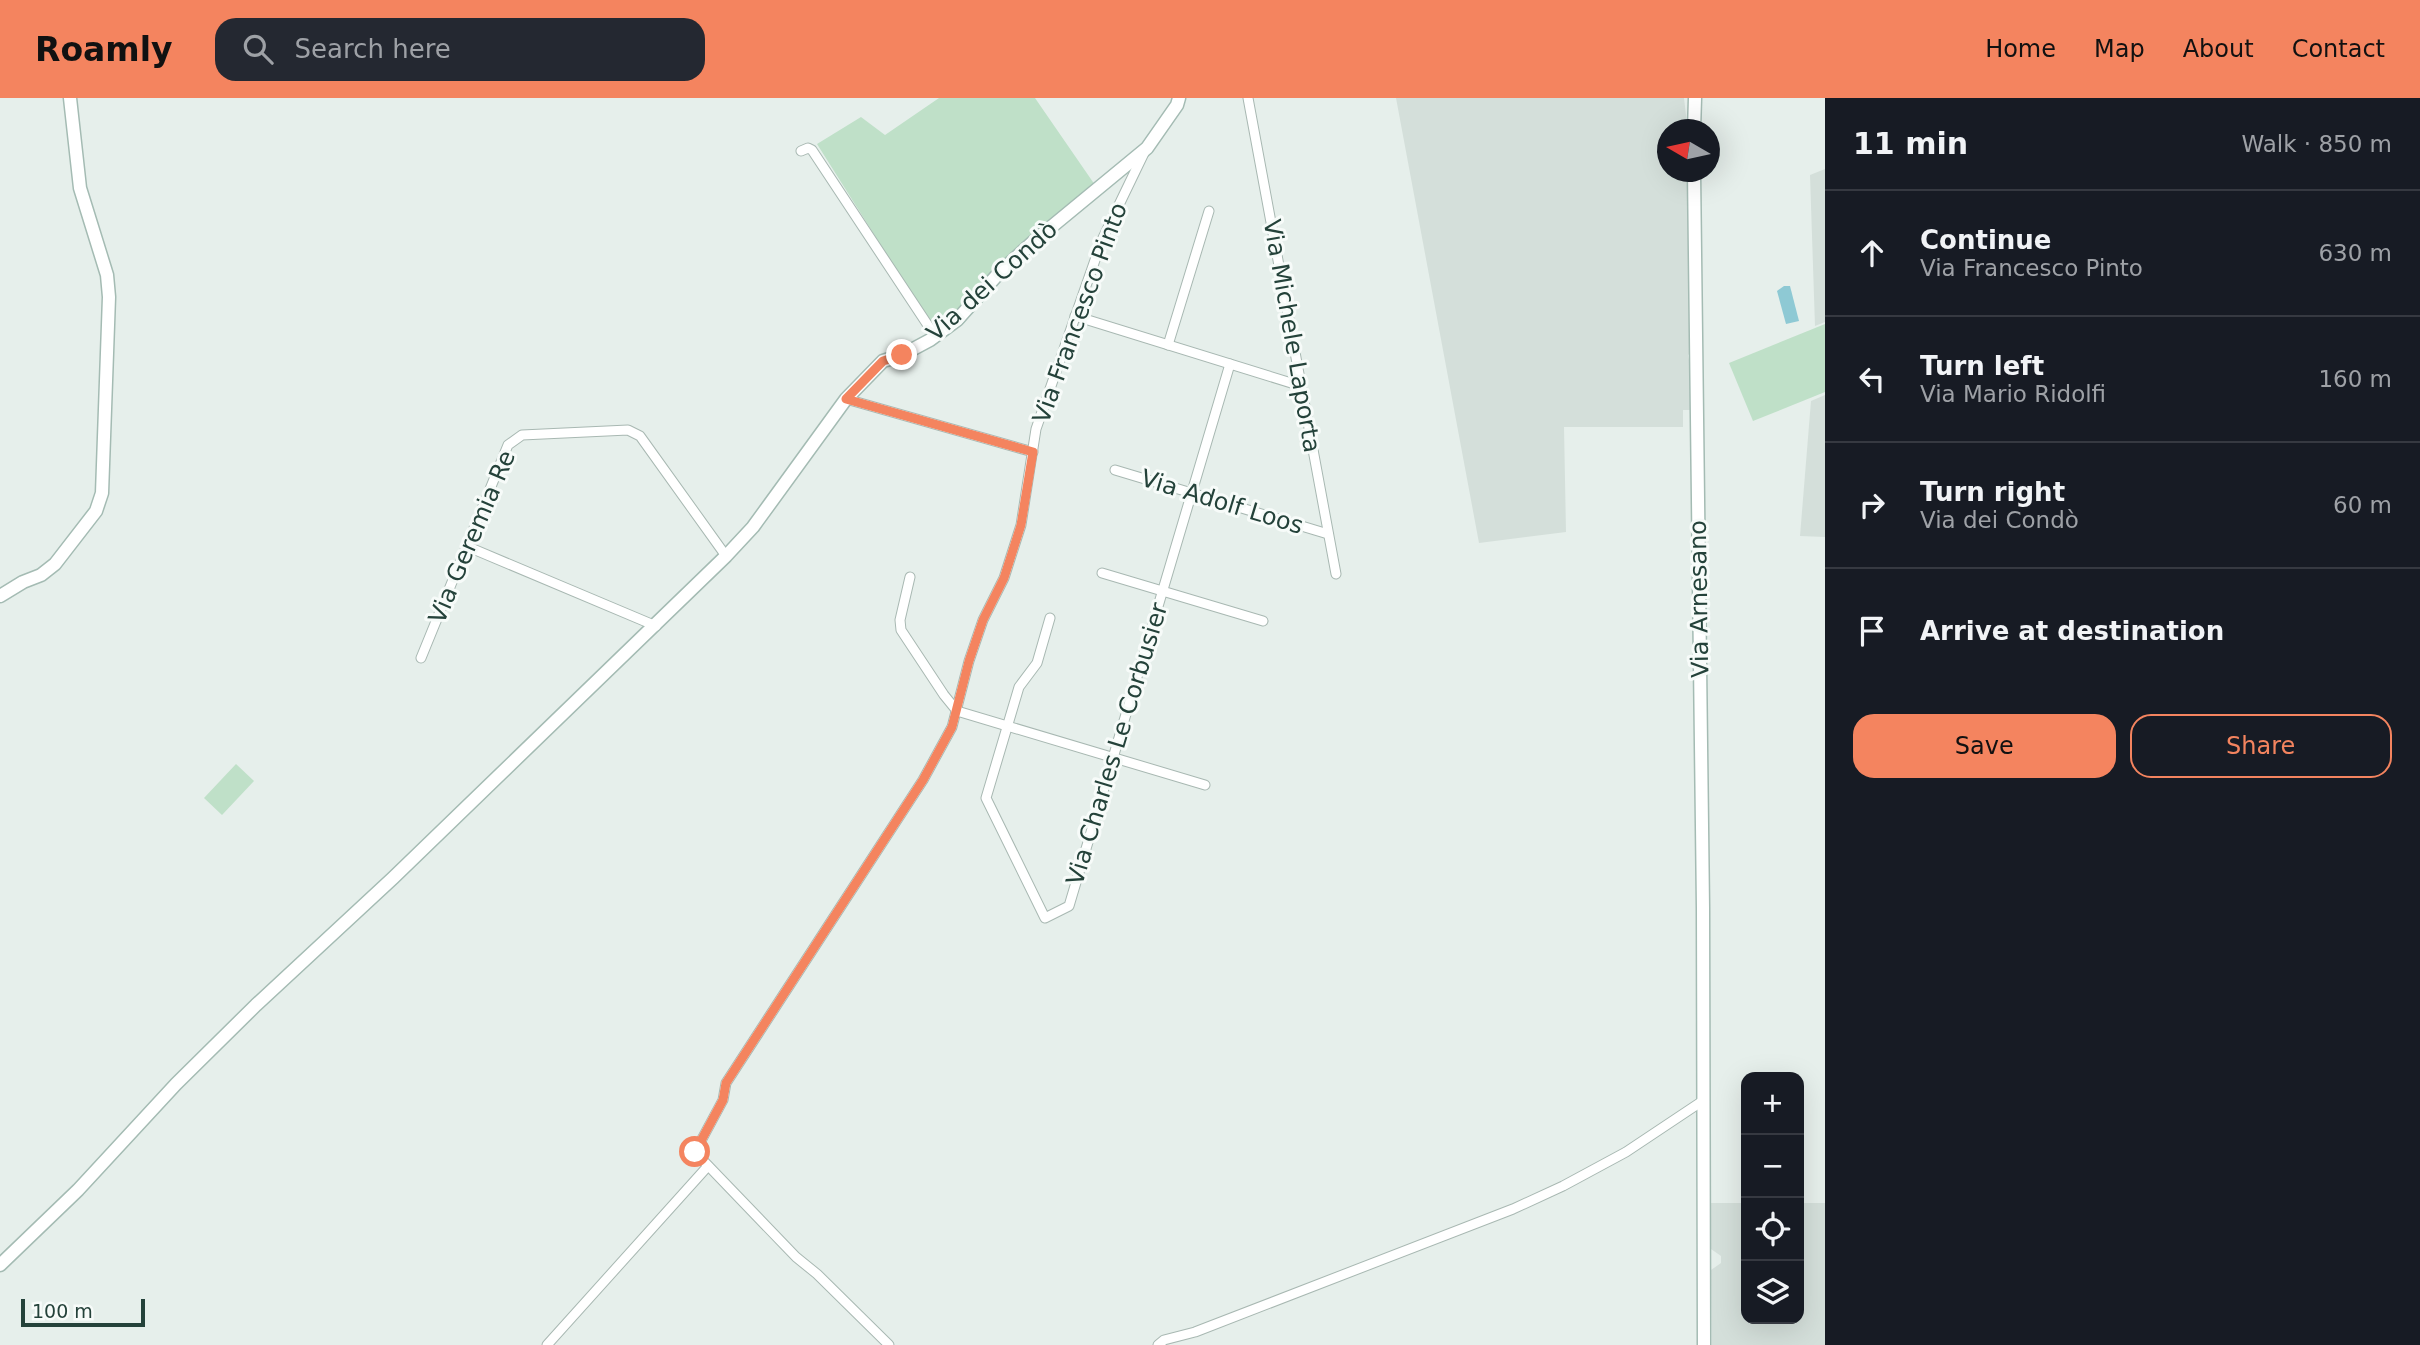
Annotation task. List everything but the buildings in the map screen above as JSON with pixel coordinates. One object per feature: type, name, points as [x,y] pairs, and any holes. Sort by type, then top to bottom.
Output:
[{"type":"street","points":[[0,596],[41,575],[55,564],[96,511],[102,493],[109,297],[107,275],[80,188],[70,98]]},
{"type":"street","name":"Via dei Condò","points":[[0,1265],[78,1191],[176,1084],[256,1005],[393,878],[726,556],[753,527],[846,399],[883,361],[902,355],[957,320],[999,273],[1033,242],[1147,148],[1179,98]]},
{"type":"street","name":"Via Michele Laporta","points":[[1248,98],[1336,574]]},
{"type":"street","points":[[1694,119],[1695,98]]},
{"type":"street","name":"Via Francesco Pinto","points":[[708,1166],[695,1152],[723,1100],[726,1083],[923,780],[952,727],[983,620],[1004,578],[1021,525],[1036,429],[1102,240],[1147,148]]},
{"type":"street","points":[[801,150],[812,150],[935,336]]},
{"type":"street","name":"Via Arnesano","points":[[1694,182],[1704,1345]]},
{"type":"street","points":[[1168,345],[1209,211]]},
{"type":"street","points":[[1075,316],[1301,386]]},
{"type":"street","name":"Via Charles Le Corbusier","points":[[1050,618],[1037,663],[1019,687],[986,798],[1045,918],[1069,906],[1230,364]]},
{"type":"street","points":[[846,399],[1033,452]]},
{"type":"street","name":"Via Geremia Re","points":[[421,658],[508,445],[522,435],[628,430],[640,436],[726,556]]},
{"type":"street","name":"Via Adolf Loos","points":[[1115,470],[1328,534]]},
{"type":"street","points":[[466,546],[656,625]]},
{"type":"street","points":[[1102,573],[1263,621]]},
{"type":"street","points":[[910,577],[900,620],[901,630],[957,711],[1205,785]]},
{"type":"street","points":[[1158,1345],[1164,1339],[1195,1332],[1513,1209],[1626,1152],[1704,1100]]},
{"type":"street","points":[[547,1345],[708,1166],[796,1257],[889,1345]]},
{"type":"shaded area","points":[[1396,98],[1684,98],[1686,119],[1657,119],[1657,182],[1691,182],[1692,352],[1688,355],[1692,361],[1692,410],[1683,410],[1683,427],[1564,427],[1566,532],[1479,543]]},
{"type":"shaded area","points":[[1825,169],[1825,322],[1815,326],[1810,175]]},
{"type":"shaded area","points":[[1825,395],[1825,537],[1800,536],[1811,401]]},
{"type":"shaded area","points":[[1711,1203],[1741,1203],[1741,1324],[1804,1324],[1804,1203],[1825,1203],[1825,1345],[1712,1345],[1711,1270],[1721,1263],[1721,1256],[1711,1249]]},
{"type":"green space","points":[[939,98],[1035,98],[1095,185],[955,317],[935,331],[817,144],[861,117],[885,135]]},
{"type":"green space","points":[[1825,324],[1825,392],[1753,421],[1729,363]]},
{"type":"green space","points":[[236,764],[254,781],[222,815],[204,798]]},
{"type":"water","points":[[1784,286],[1790,286],[1799,321],[1786,324],[1777,291]]},
{"type":"route","points":[[695,1152],[723,1100],[726,1083],[923,780],[952,727],[983,620],[1004,578],[1021,525],[1033,452],[846,399],[883,361],[902,355]]}]
